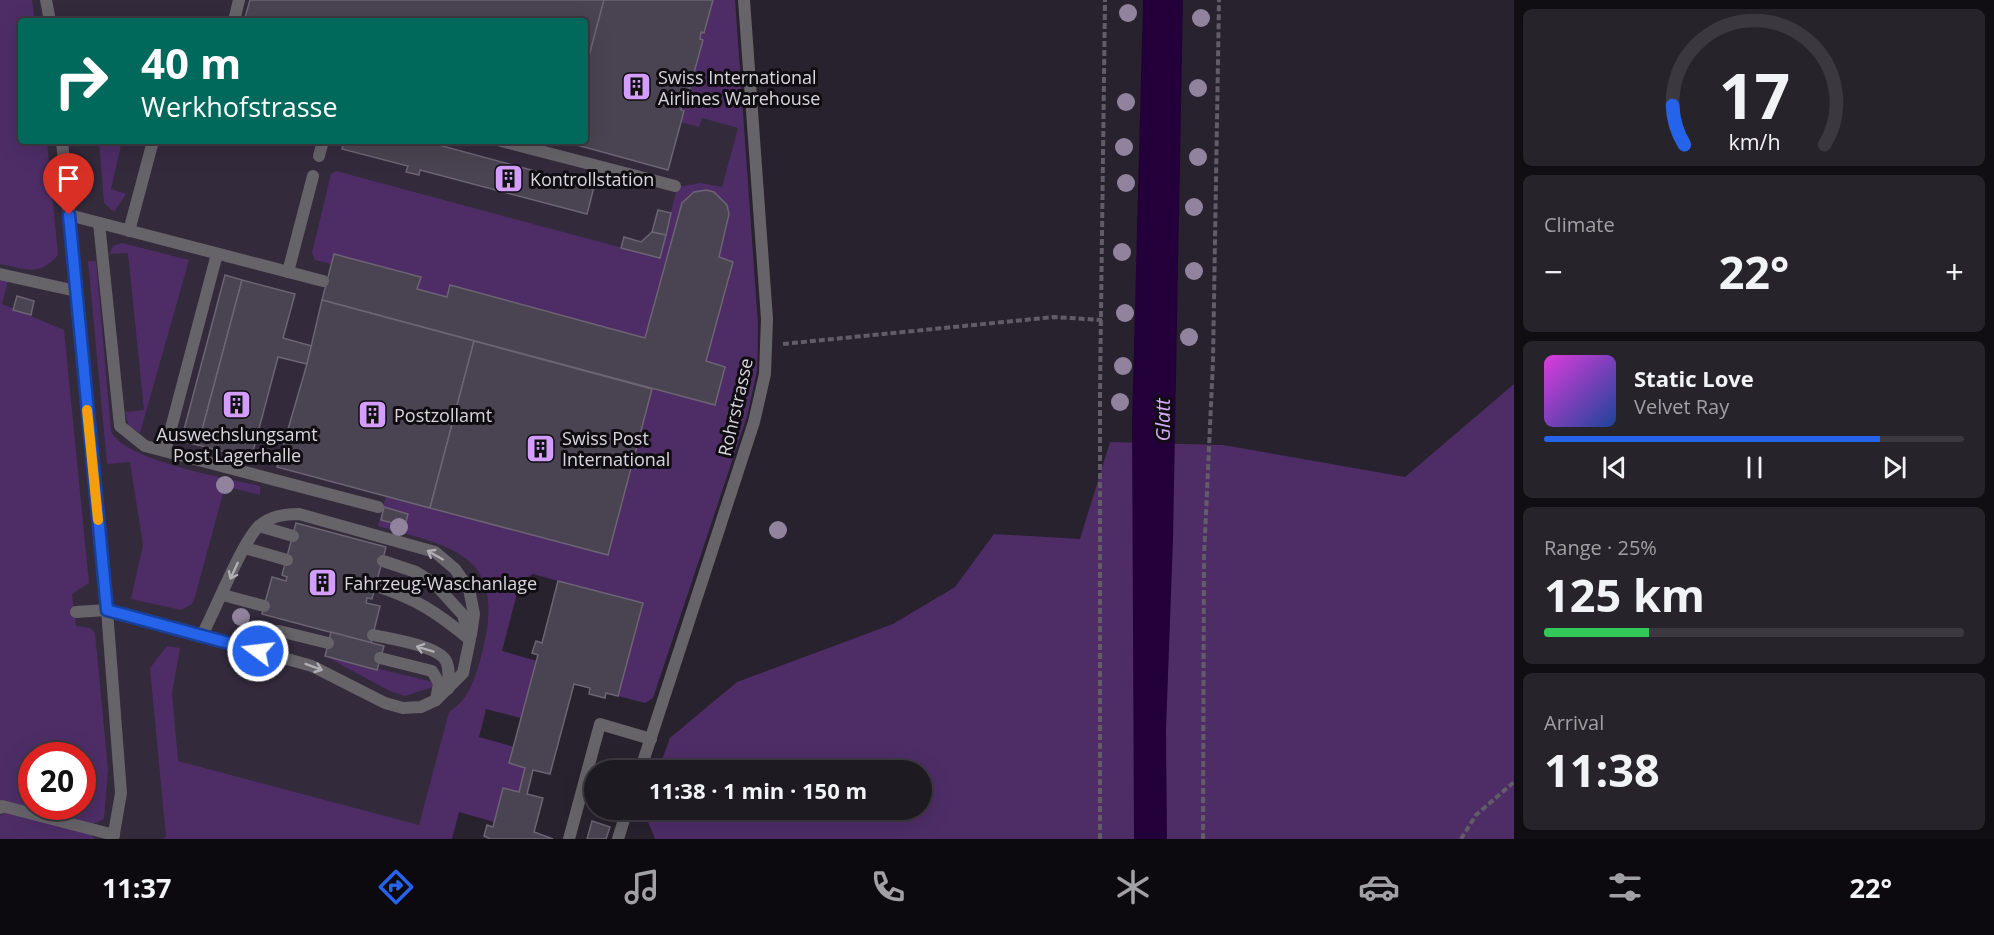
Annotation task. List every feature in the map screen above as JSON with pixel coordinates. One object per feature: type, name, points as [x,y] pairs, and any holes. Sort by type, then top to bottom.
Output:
[{"type":"lane","points":[[46,0],[49,18]]},
{"type":"lane","points":[[235,18],[239,0]]},
{"type":"lane","name":"Rohrstrasse","points":[[644,760],[754,422],[765,374],[767,346],[744,0]]},
{"type":"lane","points":[[0,808],[2,806],[113,837],[121,793],[107,610],[62,144]]},
{"type":"lane","points":[[129,231],[152,144]]},
{"type":"lane","points":[[319,156],[322,144]]},
{"type":"lane","points":[[513,144],[675,186]]},
{"type":"lane","points":[[288,272],[313,176]]},
{"type":"lane","points":[[69,215],[323,281]]},
{"type":"lane","points":[[99,222],[120,426],[145,446],[378,507]]},
{"type":"lane","points":[[165,451],[217,254]]},
{"type":"lane","points":[[0,274],[76,291]]},
{"type":"lane","points":[[76,612],[107,610],[312,666],[385,703],[403,708],[421,707],[436,700],[463,673],[474,614],[469,589],[454,569],[435,552],[299,514],[280,514],[259,526],[245,548],[202,635]]},
{"type":"lane","points":[[259,526],[293,536]]},
{"type":"lane","points":[[245,548],[286,560]]},
{"type":"lane","points":[[383,561],[416,572],[434,583],[463,615],[470,639]]},
{"type":"lane","points":[[376,586],[410,596],[443,616],[470,639]]},
{"type":"lane","points":[[223,596],[264,606]]},
{"type":"lane","points":[[258,651],[279,631],[328,643]]},
{"type":"lane","points":[[373,634],[433,650],[445,659],[449,670],[448,690]]},
{"type":"lane","points":[[381,658],[432,671],[439,684],[436,700]]},
{"type":"lane","points":[[569,839],[600,724],[651,739]]},
{"type":"lane","points":[[618,839],[624,820]]},
{"type":"path","points":[[1100,839],[1106,0]]},
{"type":"path","points":[[1203,839],[1204,557],[1213,361],[1219,0]]},
{"type":"path","points":[[767,346],[1054,317],[1102,320]]},
{"type":"path","points":[[1461,839],[1476,815],[1514,782]]},
{"type":"shaded area","points":[[0,0],[735,0],[758,325],[758,356],[747,416],[687,597],[510,551],[434,839],[0,839]]},
{"type":"shaded area","points":[[0,0],[32,0],[35,18],[18,18],[18,144],[47,144],[58,255],[45,266],[32,270],[0,264]]},
{"type":"shaded area","points":[[713,0],[735,0],[758,325],[757,371],[747,416],[653,698],[645,703],[618,696],[642,604],[533,574],[520,582],[502,651],[537,661],[521,718],[486,709],[479,737],[514,747],[509,763],[525,768],[519,792],[503,788],[494,822],[459,812],[452,839],[162,839],[166,837],[150,668],[167,646],[180,648],[172,693],[178,761],[419,825],[449,712],[467,694],[477,670],[488,621],[488,595],[481,576],[469,561],[453,550],[432,541],[378,526],[386,496],[608,555],[652,389],[715,405],[725,367],[706,361],[733,262],[719,257],[726,231],[727,214],[721,198],[714,192],[694,192],[682,203],[645,338],[450,285],[447,297],[417,289],[421,278],[334,255],[331,264],[315,260],[312,253],[331,174],[336,171],[660,258],[677,187],[700,183],[722,187],[738,128],[702,118],[699,127],[681,122],[682,104],[685,104],[703,40],[700,39],[701,32],[705,33]]},
{"type":"shaded area","points":[[99,144],[121,144],[111,189],[126,194],[114,212],[104,203]]},
{"type":"shaded area","points":[[122,243],[189,260],[140,433],[129,426],[125,412],[144,410],[128,253],[109,254],[113,246]]},
{"type":"shaded area","points":[[88,261],[96,261],[111,431],[120,442],[155,459],[178,467],[260,486],[260,495],[225,486],[195,597],[192,604],[181,610],[131,599],[143,545],[130,462],[107,464]]},
{"type":"shaded area","points":[[0,280],[8,281],[2,304],[64,330],[89,583],[72,594],[76,626],[90,628],[95,633],[108,769],[104,819],[93,824],[78,820],[96,820],[96,742],[18,742],[18,805],[0,800]]},
{"type":"shaded area","points":[[1514,384],[1514,839],[655,839],[647,820],[932,820],[932,760],[662,760],[670,738],[737,682],[893,624],[955,587],[994,534],[1080,539],[1110,442],[1223,445],[1405,477]]},
{"type":"shaded area","points":[[325,656],[433,682],[433,687],[405,696],[390,691]]},
{"type":"shaded area","points":[[5,812],[18,815],[18,820],[36,820],[90,834],[95,839],[0,839],[0,816]]},
{"type":"water","name":"Glatt","points":[[1143,0],[1183,0],[1173,539],[1166,730],[1167,839],[1134,839],[1132,422]]},
{"type":"building","points":[[250,0],[604,0],[588,60],[588,18],[245,18]]},
{"type":"building","name":"Swiss International Airlines Warehouse","points":[[604,0],[713,0],[704,33],[701,32],[700,39],[703,40],[685,105],[682,104],[681,110],[684,111],[668,170],[573,144],[588,144],[588,60]]},
{"type":"building","name":"Kontrollstation","points":[[343,144],[435,144],[594,187],[587,214],[420,170],[419,175],[406,172],[408,166],[342,149]]},
{"type":"building","points":[[706,190],[714,192],[727,205],[729,214],[719,257],[733,262],[706,361],[725,367],[715,405],[322,300],[334,254],[421,277],[417,289],[447,297],[450,285],[645,338],[682,203],[694,192]]},
{"type":"building","points":[[658,210],[671,213],[666,235],[652,232]]},
{"type":"building","points":[[652,232],[666,235],[660,258],[621,248],[624,237],[641,242]]},
{"type":"building","points":[[225,275],[242,280],[198,445],[181,441]]},
{"type":"building","name":"Auswechslungsamt Post Lagerhalle","points":[[242,280],[295,294],[283,338],[312,346],[307,364],[278,357],[251,459],[198,445]]},
{"type":"building","points":[[17,296],[34,301],[31,315],[13,310]]},
{"type":"building","name":"Postzollamt","points":[[322,300],[474,341],[430,508],[277,467],[307,364]]},
{"type":"building","name":"Swiss Post International","points":[[474,341],[652,389],[608,555],[430,508]]},
{"type":"building","points":[[384,507],[408,514],[405,526],[381,520]]},
{"type":"building","name":"Fahrzeug-Waschanlage","points":[[296,523],[386,547],[372,599],[367,598],[366,603],[380,606],[371,643],[262,614],[272,577],[286,581],[287,577],[282,575]]},
{"type":"building","points":[[558,581],[643,603],[618,696],[606,693],[605,698],[589,694],[590,688],[574,684],[550,774],[533,770],[527,794],[543,798],[534,832],[553,839],[490,839],[484,836],[487,825],[493,827],[503,788],[519,792],[525,768],[509,763],[538,655],[532,653],[536,641],[542,643]]},
{"type":"building","points":[[331,632],[384,646],[377,670],[325,656]]},
{"type":"building","points":[[592,821],[610,827],[606,839],[587,839]]},
{"type":"slow traffic","points":[[87,410],[98,520]]},
{"type":"place","name":"Swiss International Airlines Warehouse","points":[[637,87]]},
{"type":"place","name":"Kontrollstation","points":[[509,179]]},
{"type":"place","name":"Auswechslungsamt Post Lagerhalle","points":[[237,405]]},
{"type":"place","name":"Postzollamt","points":[[373,415]]},
{"type":"place","name":"Swiss Post International","points":[[541,448]]},
{"type":"place","name":"Fahrzeug-Waschanlage","points":[[323,583]]},
{"type":"route","points":[[69,215],[107,610],[258,651]]}]
